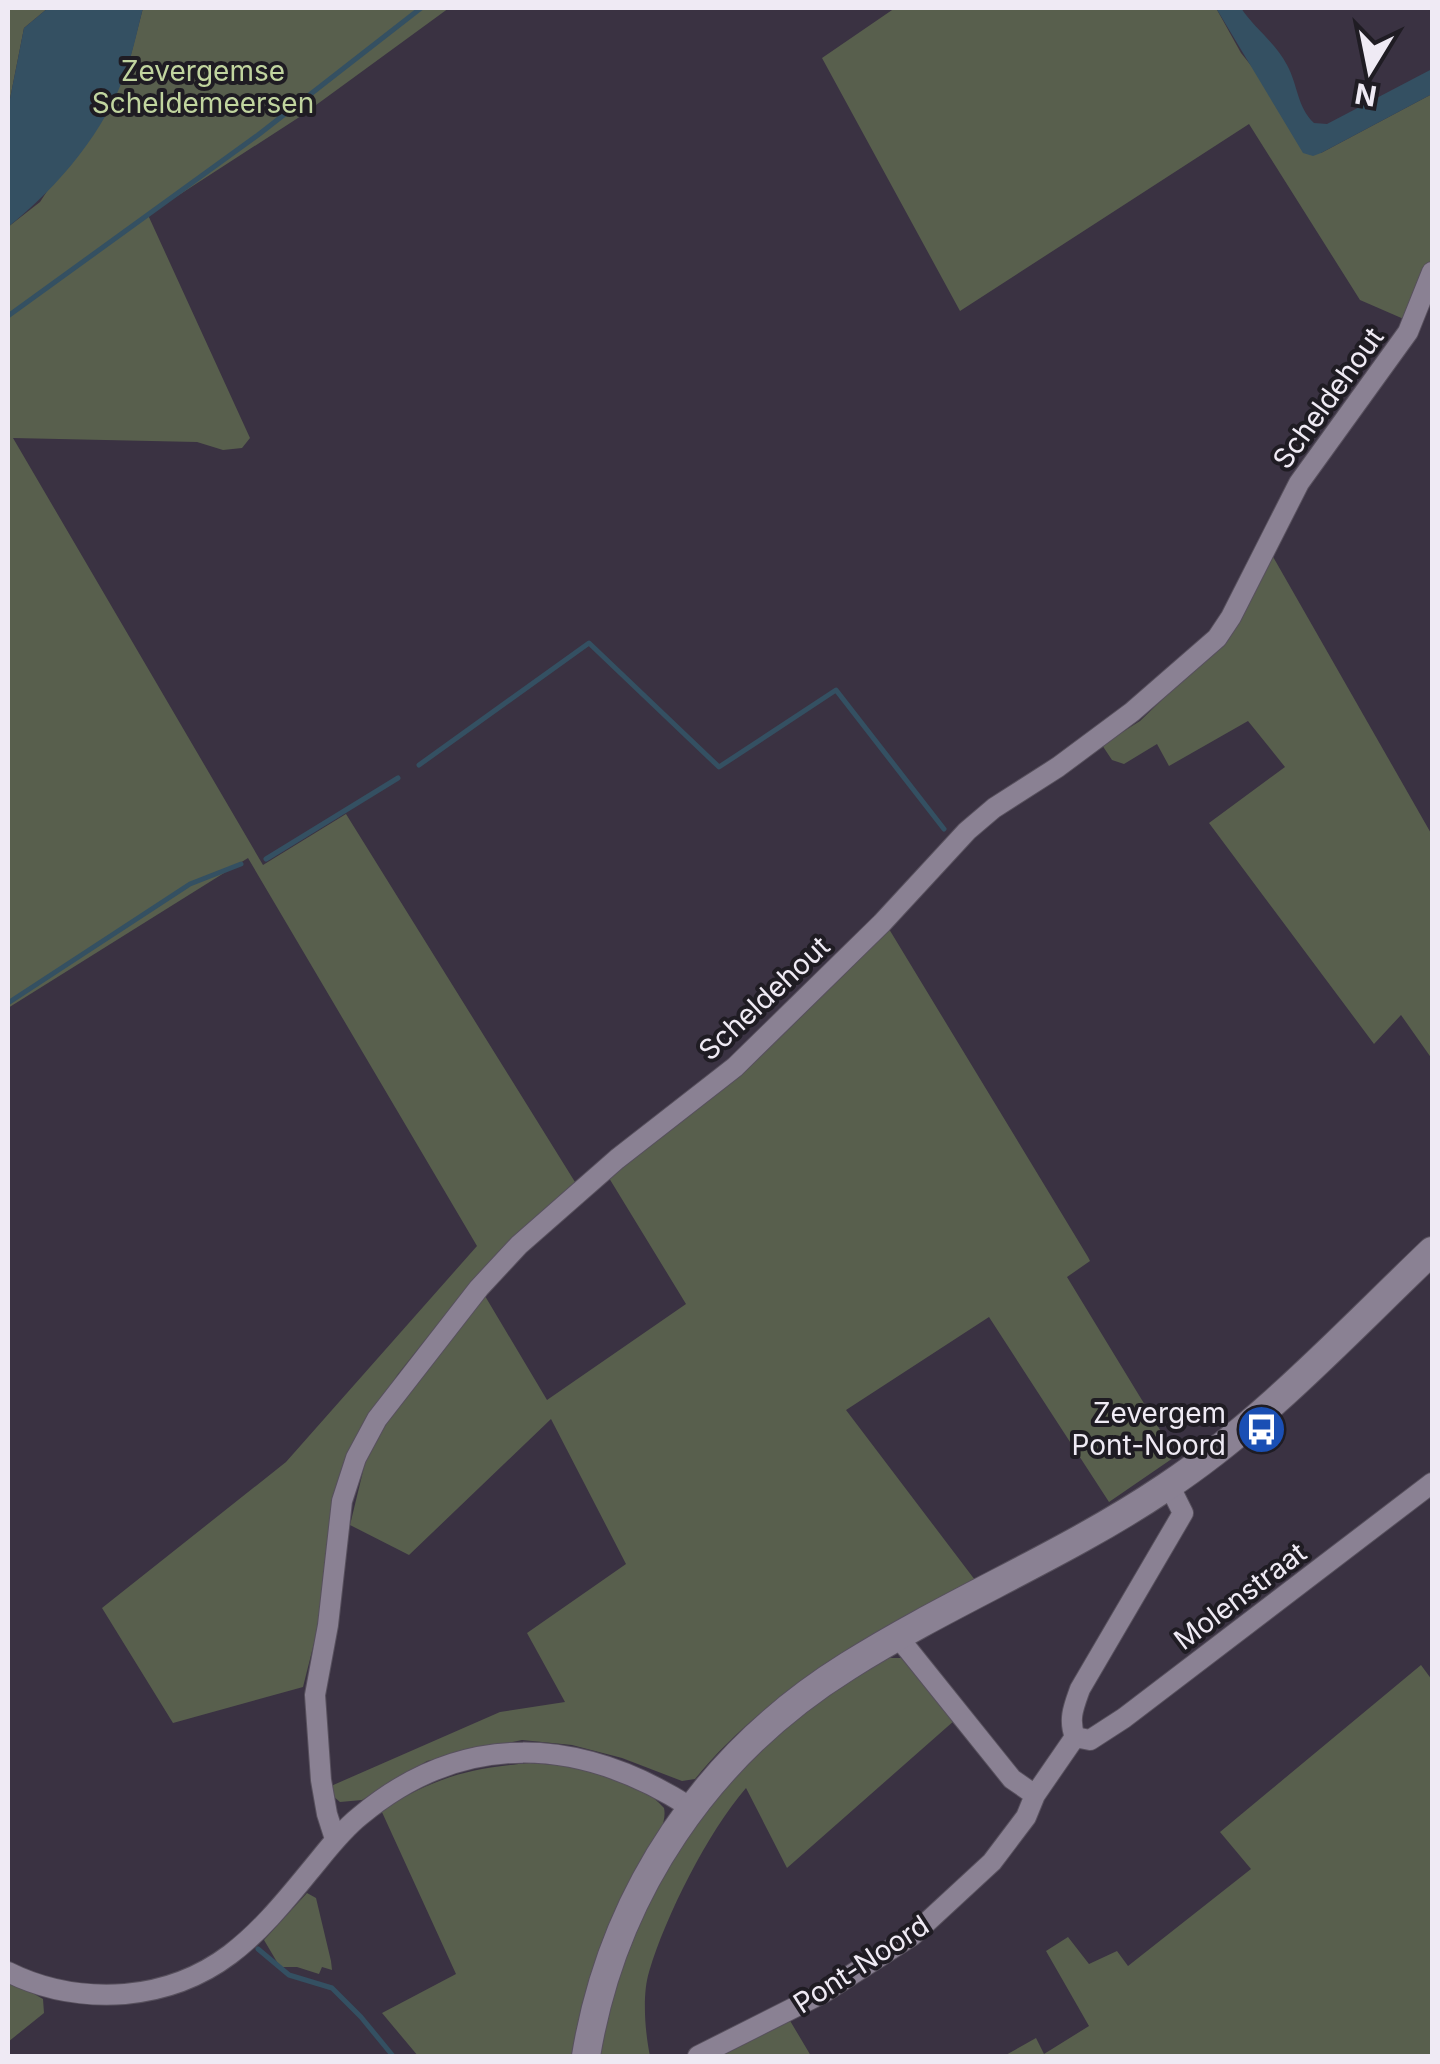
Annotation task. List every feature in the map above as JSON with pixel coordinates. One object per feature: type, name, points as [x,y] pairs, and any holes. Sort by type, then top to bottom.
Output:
[{"type":"street","name":"Scheldehout","points":[[336,1839],[321,1780],[315,1695],[328,1625],[342,1501],[356,1458],[377,1419],[479,1288],[519,1245],[617,1159],[735,1067],[967,831],[1132,712],[1216,638],[1231,617],[1299,483],[1408,332],[1432,272]]},
{"type":"street","points":[[586,2056],[604,1978],[636,1894],[690,1806],[775,1719],[846,1667],[898,1636],[1113,1521],[1169,1486],[1259,1414],[1432,1251]]},
{"type":"street","name":"Molenstraat","points":[[1075,1738],[1090,1740],[1124,1718],[1432,1484]]},
{"type":"street","points":[[1075,1738],[1071,1714],[1080,1688],[1182,1514],[1169,1486]]},
{"type":"street","points":[[898,1636],[1012,1778],[1034,1795]]},
{"type":"street","name":"Pont-Noord","points":[[698,2056],[823,1993],[914,1935],[992,1862],[1026,1817],[1034,1795],[1075,1738]]},
{"type":"street","points":[[8,1972],[33,1984],[107,1995],[153,1991],[197,1977],[226,1960],[248,1940],[336,1839],[388,1794],[436,1770],[498,1754],[570,1755],[598,1761],[690,1806]]},
{"type":"green space","points":[[8,8],[48,8],[24,28],[8,109]]},
{"type":"green space","name":"Zevergemse Scheldemeersen","points":[[143,8],[449,8],[301,116],[148,215],[250,438],[242,448],[223,450],[197,442],[13,438],[263,865],[346,814],[575,1182],[512,1238],[472,1281],[398,1374],[371,1415],[303,1687],[173,1723],[102,1608],[286,1462],[477,1246],[248,858],[8,1008],[8,227],[40,202],[127,70]]},
{"type":"green space","points":[[895,8],[1216,8],[1241,53],[1321,153],[1432,94],[1432,260],[1406,320],[1360,300],[1249,124],[960,311],[822,58]]},
{"type":"green space","points":[[1272,555],[1432,835],[1432,1059],[1401,1015],[1374,1044],[1209,823],[1285,767],[1248,721],[1169,766],[1157,744],[1124,764],[1112,760],[1102,745],[1140,721],[1219,645]]},
{"type":"green space","points":[[889,929],[1088,1257],[1090,1261],[1067,1277],[1176,1456],[1109,1502],[989,1317],[846,1410],[975,1580],[862,1643],[789,1691],[756,1717],[695,1779],[682,1781],[622,1758],[572,1745],[522,1740],[427,1761],[362,1800],[340,1802],[333,1796],[331,1786],[500,1712],[565,1702],[527,1633],[626,1564],[551,1419],[409,1555],[350,1525],[365,1463],[385,1424],[485,1296],[547,1400],[686,1304],[609,1178],[740,1074]]},
{"type":"green space","points":[[880,1658],[901,1658],[955,1720],[787,1868],[746,1788],[703,1851],[656,1950],[646,1991],[650,2056],[597,2056],[632,1923],[698,1811],[781,1726]]},
{"type":"green space","points":[[1421,1665],[1432,1680],[1432,2056],[1004,2056],[1036,2038],[1044,2054],[1089,2026],[1046,1951],[1068,1937],[1089,1964],[1117,1951],[1128,1966],[1251,1869],[1220,1832]]},
{"type":"green space","points":[[530,1763],[584,1769],[636,1786],[664,1808],[662,1826],[610,1926],[588,1990],[573,2056],[418,2056],[382,2013],[456,1974],[381,1810],[452,1776]]},
{"type":"green space","points":[[307,1893],[316,1898],[331,1961],[332,1970],[322,1967],[319,1974],[297,1967],[280,1967],[264,1940]]},
{"type":"green space","points":[[8,1979],[43,1999],[44,2013],[8,2042]]},
{"type":"green space","points":[[789,2019],[811,2056],[718,2056]]},
{"type":"water","points":[[48,8],[143,8],[127,68],[107,114],[63,175],[8,227],[8,109],[24,28]]},
{"type":"water","points":[[1216,8],[1241,8],[1271,43],[1287,65],[1304,110],[1314,123],[1327,124],[1432,69],[1432,94],[1321,153],[1303,153]]},
{"type":"waterway","points":[[8,316],[258,135],[421,8]]},
{"type":"waterway","points":[[419,765],[589,643],[719,767],[836,690],[944,829]]},
{"type":"waterway","points":[[266,859],[398,778]]},
{"type":"waterway","points":[[8,1003],[190,884],[241,864]]},
{"type":"waterway","points":[[258,1949],[289,1975],[332,1988],[393,2056]]},
{"type":"place","name":"Zevergem Pont-Noord","points":[[1261,1429]]}]
